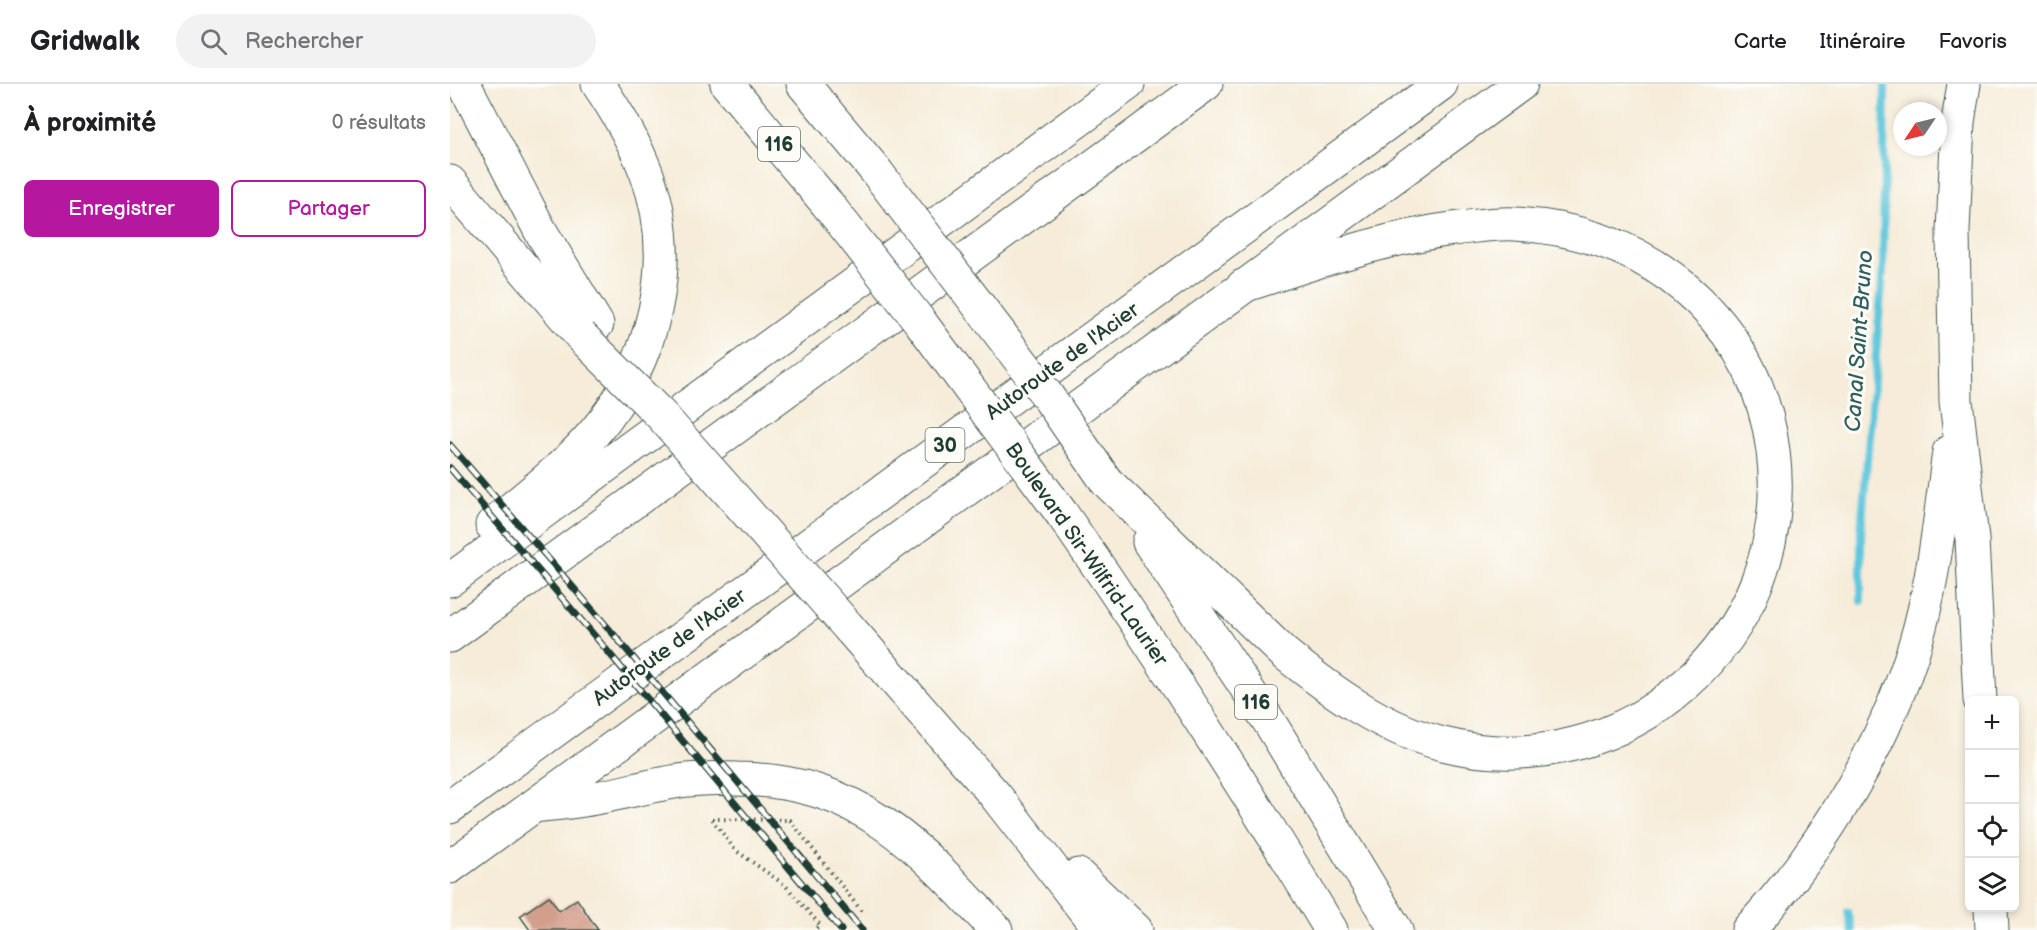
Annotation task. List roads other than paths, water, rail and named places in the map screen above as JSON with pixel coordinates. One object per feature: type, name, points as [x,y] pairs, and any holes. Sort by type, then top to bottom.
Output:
[{"type":"highway","points":[[464,84],[545,239],[589,330]]},
{"type":"highway","points":[[450,562],[557,470],[593,434],[623,394],[649,336],[655,315],[661,267],[655,204],[635,147],[622,120],[598,84]]},
{"type":"highway","name":"Boulevard Sir-Wilfrid-Laurier","points":[[728,84],[829,206],[927,332],[1062,514],[1212,737],[1331,930]]},
{"type":"highway","name":"116","points":[[803,84],[876,171],[1046,394],[1187,597],[1270,723],[1396,930]]},
{"type":"highway","points":[[817,84],[838,125]]},
{"type":"highway","points":[[1042,147],[1104,84]]},
{"type":"highway","points":[[450,580],[1128,84]]},
{"type":"highway","points":[[450,636],[1206,84]]},
{"type":"highway","name":"Autoroute de l'Acier","points":[[450,807],[1441,84]]},
{"type":"highway","points":[[450,867],[1521,84]]},
{"type":"highway","points":[[1964,84],[1957,132],[1953,231],[1956,401],[1972,539],[1980,696]]},
{"type":"highway","points":[[450,182],[589,330],[995,795],[1100,930]]},
{"type":"highway","points":[[1106,481],[1284,653],[1308,672],[1353,703],[1396,728],[1443,744],[1467,749],[1513,753],[1558,747],[1599,736],[1635,720],[1668,698],[1699,672],[1724,642],[1755,590],[1768,553],[1775,495],[1771,437],[1762,400],[1736,345],[1708,310],[1670,275],[1622,248],[1583,234],[1560,229],[1491,224],[1383,242],[1243,286]]},
{"type":"highway","points":[[1748,930],[1782,890],[1830,822],[1868,755],[1901,686],[1927,596],[1937,543],[1956,401]]},
{"type":"highway","points":[[532,806],[586,800],[662,784],[705,778],[764,780],[816,789],[842,799],[895,831],[943,873],[996,930]]},
{"type":"highway","points":[[995,795],[1136,930]]},
{"type":"highway","points":[[1991,912],[1992,930]]},
{"type":"waterway","name":"Canal Saint-Bruno","points":[[1861,601],[1861,532],[1883,270],[1885,84]]},
{"type":"waterway","name":"Canal Saint-Bruno","points":[[1848,912],[1852,930]]},
{"type":"railway","points":[[450,445],[610,630],[862,930]]},
{"type":"railway","points":[[450,468],[599,641],[841,930]]}]
